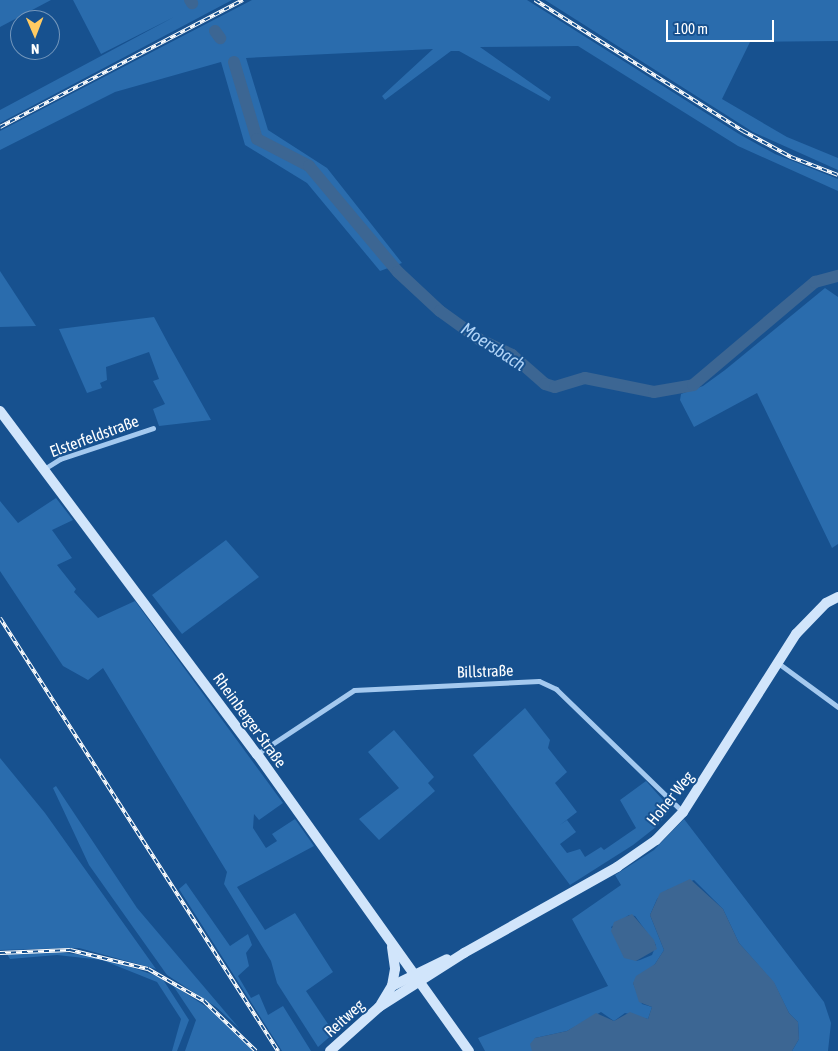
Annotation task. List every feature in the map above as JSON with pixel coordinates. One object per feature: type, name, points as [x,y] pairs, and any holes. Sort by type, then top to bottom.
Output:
[{"type":"main road","name":"Rheinberger Straße","points":[[0,411],[257,754],[468,1051]]},
{"type":"main road","name":"Hoher Weg","points":[[420,982],[464,953],[633,857],[682,812],[777,663],[808,620],[838,597]]},
{"type":"main road","points":[[392,946],[395,969],[392,986]]},
{"type":"main road","name":"Hoher Weg","points":[[412,973],[464,953]]},
{"type":"main road","name":"Reitweg","points":[[379,1007],[392,986],[412,973]]},
{"type":"main road","name":"Reitweg","points":[[330,1051],[379,1007],[420,982]]},
{"type":"street","name":"Elsterfeldstraße","points":[[44,469],[60,459],[153,428]]},
{"type":"street","points":[[777,663],[838,707]]},
{"type":"street","name":"Billstraße","points":[[257,754],[354,690],[539,681],[556,689],[682,812]]},
{"type":"shaded area","points":[[0,0],[51,0],[32,10],[10,10],[10,22],[0,27]]},
{"type":"shaded area","points":[[73,0],[232,0],[0,123],[0,110],[174,17],[101,54]]},
{"type":"shaded area","points":[[252,0],[527,0],[739,134],[775,154],[838,179],[838,191],[738,146],[578,46],[480,47],[551,97],[549,101],[459,51],[451,51],[385,100],[382,96],[433,49],[246,58],[268,130],[327,168],[402,263],[380,271],[307,183],[245,145],[221,62],[115,92],[0,150],[0,131]]},
{"type":"shaded area","points":[[545,0],[838,0],[838,41],[750,42],[722,99],[787,137],[838,158],[838,170],[753,132]]},
{"type":"shaded area","points":[[0,271],[36,326],[0,327]]},
{"type":"shaded area","points":[[825,288],[838,297],[838,544],[832,548],[757,393],[694,427],[680,400],[681,394],[703,386],[725,370]]},
{"type":"shaded area","points":[[154,317],[211,420],[159,426],[153,409],[165,404],[153,381],[159,379],[149,352],[106,367],[107,380],[100,383],[102,388],[87,393],[59,329]]},
{"type":"shaded area","points":[[56,498],[73,520],[52,530],[72,558],[57,565],[76,589],[74,592],[98,618],[135,601],[283,803],[259,820],[254,814],[253,828],[266,848],[277,841],[272,834],[295,819],[314,846],[237,887],[265,930],[295,913],[333,972],[306,991],[334,1033],[318,1047],[277,983],[271,961],[224,884],[227,872],[103,668],[88,680],[63,666],[0,571],[0,501],[18,523]]},
{"type":"shaded area","points":[[226,540],[259,577],[182,634],[152,595]]},
{"type":"shaded area","points":[[525,708],[550,740],[548,748],[567,772],[555,783],[577,812],[560,825],[567,820],[576,832],[560,844],[567,853],[580,849],[585,857],[601,847],[604,850],[636,828],[620,800],[646,781],[671,809],[656,827],[633,845],[570,885],[473,755]]},
{"type":"shaded area","points":[[394,730],[434,777],[428,783],[435,791],[379,840],[359,819],[399,788],[368,752]]},
{"type":"shaded area","points":[[0,758],[45,813],[156,969],[79,948],[0,950]]},
{"type":"shaded area","points":[[56,786],[137,908],[239,1028],[216,1007],[167,975],[89,865],[53,788]]},
{"type":"shaded area","points":[[684,819],[824,1002],[831,1023],[828,1051],[792,1051],[799,1039],[798,1022],[789,1013],[774,983],[739,943],[723,909],[694,880],[667,890],[657,899],[650,915],[664,950],[655,964],[633,983],[642,1004],[652,1007],[648,1019],[625,1013],[614,1021],[601,1012],[567,1031],[535,1038],[532,1051],[485,1051],[478,1038],[608,986],[572,919],[621,885],[615,875],[654,850]],"holes":[[[629,915],[635,916],[656,945],[652,955],[636,961],[611,927]]]},
{"type":"shaded area","points":[[690,879],[723,909],[739,943],[774,982],[789,1013],[798,1022],[799,1039],[792,1051],[532,1051],[530,1044],[535,1038],[567,1031],[596,1013],[614,1021],[630,1012],[648,1019],[652,1007],[639,1002],[633,983],[636,976],[655,964],[664,950],[650,915],[660,893]]},
{"type":"shaded area","points":[[186,883],[230,946],[248,934],[252,945],[246,953],[249,966],[238,976],[251,998],[259,994],[268,1015],[283,1006],[311,1051],[282,1051],[179,889]]},
{"type":"shaded area","points":[[632,914],[654,940],[657,949],[636,961],[624,958],[611,931],[614,922]]},
{"type":"shaded area","points":[[48,951],[103,957],[162,978],[189,1020],[177,1051],[172,1051],[181,1019],[157,982],[102,960],[57,955],[10,959],[7,954]]},
{"type":"shaded area","points":[[172,984],[217,1014],[253,1051],[185,1051],[196,1020]]},
{"type":"waterway","name":"Moersbach","points":[[215,31],[220,38]]},
{"type":"waterway","name":"Moersbach","points":[[234,62],[257,139],[309,166],[398,272],[440,311],[480,340],[512,355],[545,384],[555,387],[585,378],[654,392],[693,385],[815,282],[838,276]]},
{"type":"railway","points":[[0,127],[243,0]]},
{"type":"railway","points":[[535,0],[743,131],[791,157],[838,175]]},
{"type":"railway","points":[[0,618],[278,1051]]},
{"type":"railway","points":[[0,953],[70,950],[148,969],[204,1001],[256,1051]]}]
